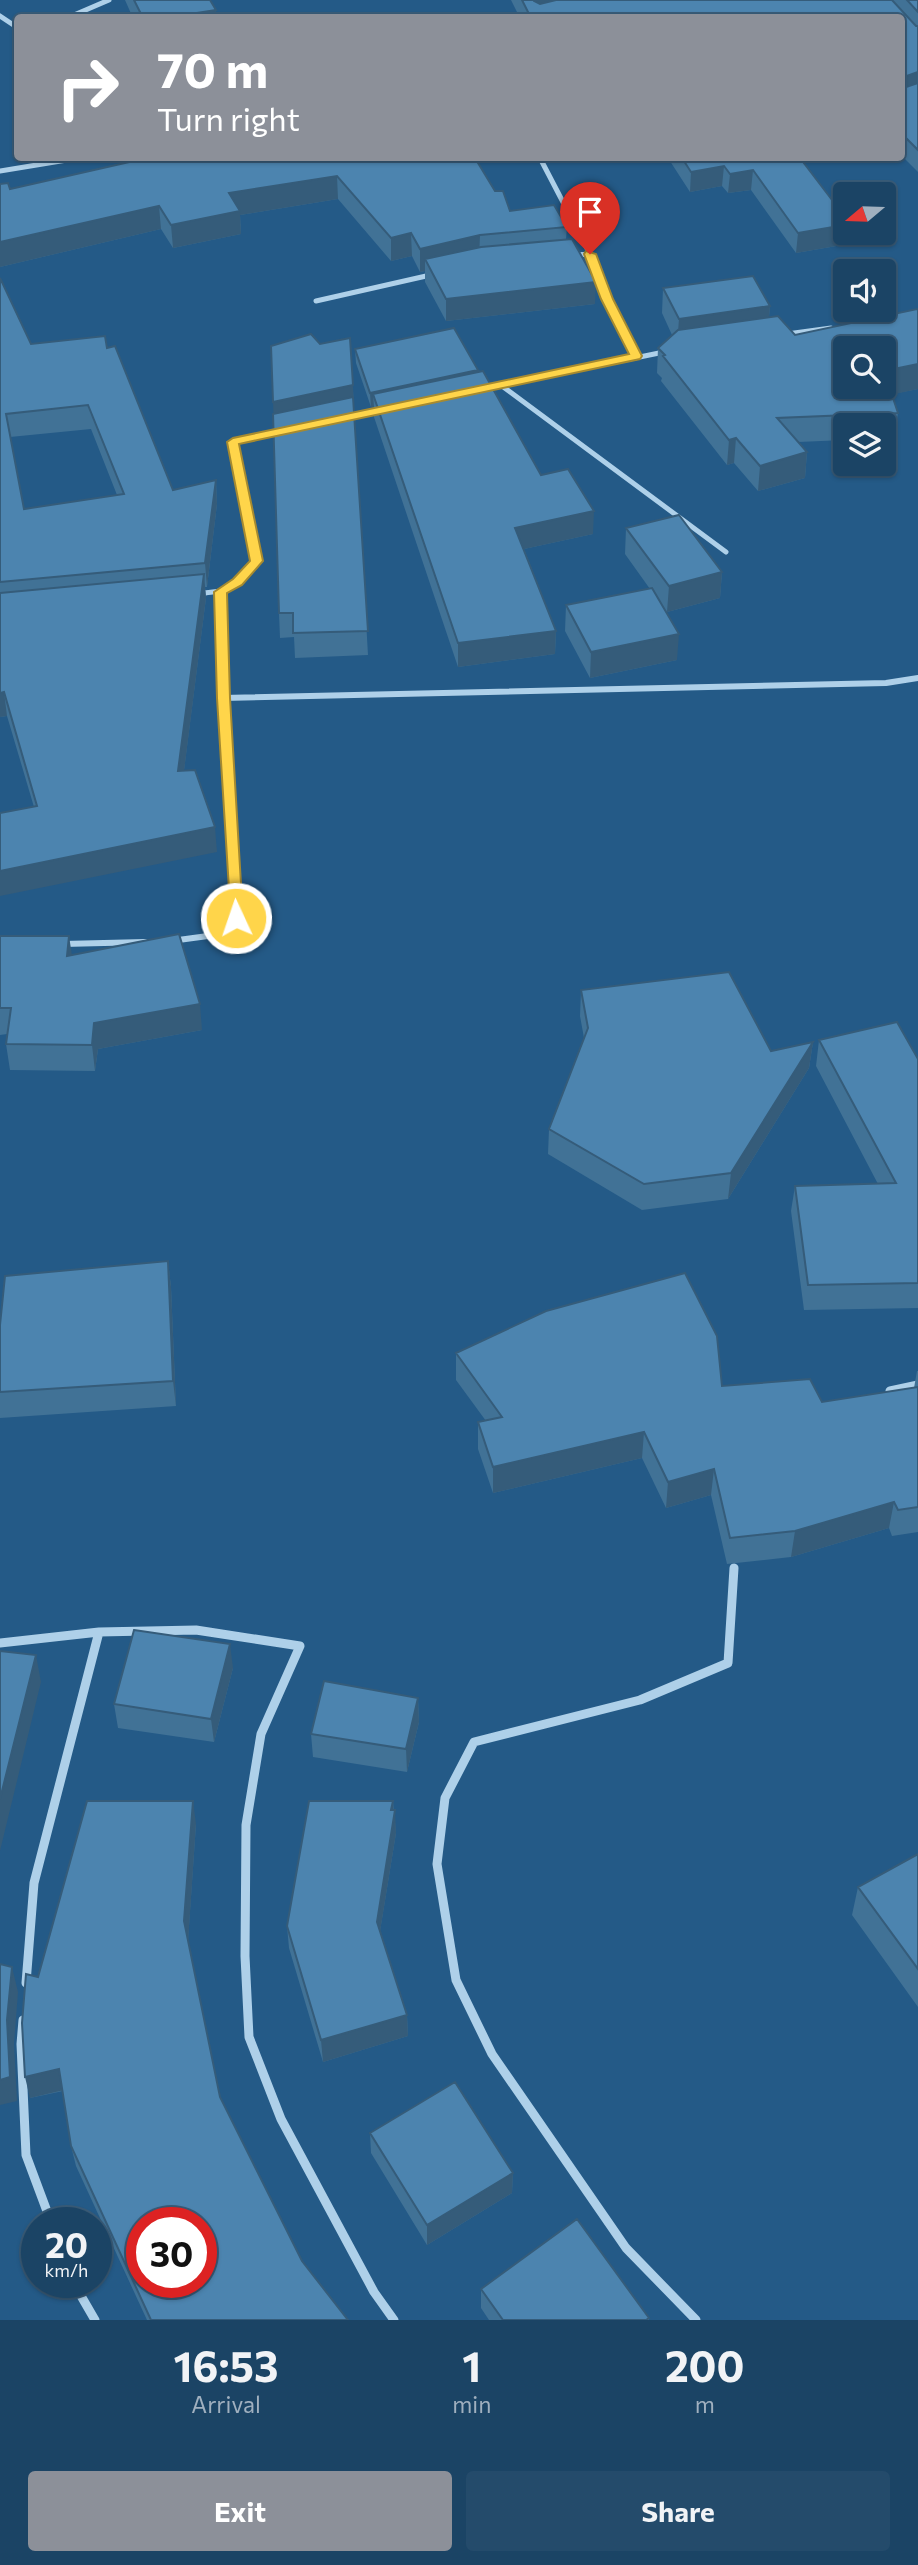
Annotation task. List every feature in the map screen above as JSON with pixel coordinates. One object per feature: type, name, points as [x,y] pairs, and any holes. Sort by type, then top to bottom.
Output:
[{"type":"street","points":[[76,14],[109,0]]},
{"type":"street","points":[[0,171],[61,161]]},
{"type":"street","points":[[542,161],[590,254],[607,299],[636,356]]},
{"type":"street","points":[[563,256],[590,254]]},
{"type":"street","points":[[316,301],[444,272]]},
{"type":"street","points":[[784,335],[837,327]]},
{"type":"street","points":[[475,391],[636,356],[676,350]]},
{"type":"street","points":[[502,386],[726,552]]},
{"type":"street","points":[[340,419],[394,408]]},
{"type":"street","points":[[193,594],[221,592],[238,582],[257,561],[233,442],[286,430]]},
{"type":"street","points":[[163,942],[190,941],[230,933],[236,918],[223,698],[221,592]]},
{"type":"street","points":[[223,698],[886,683],[918,678]]},
{"type":"street","points":[[54,945],[149,942]]},
{"type":"street","points":[[890,1391],[918,1385]]},
{"type":"street","points":[[696,2320],[626,2248],[492,2054],[456,1980],[437,1864],[445,1798],[474,1742],[640,1700],[728,1663],[734,1568]]},
{"type":"street","points":[[0,1643],[100,1632],[196,1630],[300,1646],[261,1734],[246,1825],[245,1956],[249,2037],[281,2119],[374,2292],[394,2320]]},
{"type":"street","points":[[26,1990],[34,1883],[100,1632]]},
{"type":"street","points":[[24,2004],[21,2044],[26,2155],[45,2207]]},
{"type":"street","points":[[83,2298],[95,2320]]},
{"type":"building","points":[[134,0],[210,0],[216,10],[190,14],[141,14]]},
{"type":"building","points":[[522,0],[534,0],[540,4],[556,0],[892,0],[905,14],[529,14]]},
{"type":"building","points":[[907,0],[918,0],[918,12]]},
{"type":"building","points":[[905,14],[918,26],[918,72],[905,77]]},
{"type":"building","points":[[918,83],[918,150],[905,137],[905,87]]},
{"type":"building","points":[[134,161],[477,161],[495,191],[503,191],[510,211],[554,205],[567,227],[480,235],[420,249],[411,233],[391,238],[337,176],[229,193],[240,211],[171,225],[159,206],[0,242],[0,184],[8,183],[10,189]]},
{"type":"building","points":[[684,161],[802,161],[833,201],[833,227],[798,233],[753,170],[730,174],[724,166],[691,172]]},
{"type":"building","points":[[572,239],[596,282],[446,299],[425,259],[481,247]]},
{"type":"building","points":[[753,276],[770,306],[679,319],[663,288]]},
{"type":"building","points":[[0,278],[31,344],[105,336],[107,348],[115,346],[173,490],[216,480],[205,563],[0,582]],"holes":[[[88,405],[124,494],[24,509],[6,414]]]},
{"type":"building","points":[[917,309],[918,364],[896,369],[896,336],[833,336],[833,399],[893,399],[898,413],[833,413],[833,416],[777,418],[807,452],[760,466],[736,438],[729,440],[658,348],[678,330],[778,316],[795,335],[856,322],[896,322],[896,313]]},
{"type":"building","points":[[454,328],[478,370],[370,393],[355,349]]},
{"type":"building","points":[[311,334],[320,344],[350,338],[353,385],[273,402],[271,346]]},
{"type":"building","points":[[483,371],[541,475],[568,469],[594,511],[515,528],[556,631],[458,643],[373,394]]},
{"type":"building","points":[[353,397],[368,631],[293,633],[293,613],[279,613],[273,414]]},
{"type":"building","points":[[679,515],[722,572],[669,586],[626,528]]},
{"type":"building","points":[[204,574],[178,771],[195,770],[215,827],[0,871],[0,813],[37,806],[4,692],[0,693],[0,593]]},
{"type":"building","points":[[652,588],[679,634],[591,652],[566,605]]},
{"type":"building","points":[[179,934],[200,1004],[94,1023],[92,1045],[6,1044],[11,1008],[0,1008],[0,936],[69,936],[67,956]]},
{"type":"building","points":[[729,972],[771,1051],[813,1042],[731,1173],[644,1184],[549,1129],[588,1028],[581,990]]},
{"type":"building","points":[[897,1022],[918,1059],[918,1283],[808,1285],[795,1186],[896,1183],[819,1040]]},
{"type":"building","points":[[168,1261],[173,1381],[0,1392],[0,1325],[5,1276]]},
{"type":"building","points":[[685,1273],[717,1336],[722,1386],[810,1379],[822,1402],[918,1387],[918,1507],[898,1510],[894,1502],[795,1531],[730,1538],[714,1469],[668,1482],[644,1432],[493,1467],[478,1422],[502,1417],[456,1353],[546,1311]]},
{"type":"building","points":[[134,1630],[230,1644],[211,1719],[114,1704]]},
{"type":"building","points":[[0,1651],[36,1655],[0,1799]]},
{"type":"building","points":[[324,1681],[418,1698],[406,1749],[311,1734]]},
{"type":"building","points":[[87,1801],[193,1801],[184,1921],[220,2097],[302,2261],[348,2320],[151,2320],[141,2298],[217,2298],[217,2207],[126,2207],[126,2266],[112,2235],[112,2207],[99,2207],[71,2146],[59,2069],[25,2077],[22,2023],[26,1974],[38,1977]]},
{"type":"building","points":[[309,1801],[393,1801],[391,1810],[395,1810],[377,1922],[407,2015],[321,2040],[287,1926]]},
{"type":"building","points":[[918,1854],[918,1969],[858,1887]]},
{"type":"building","points":[[0,1964],[12,1967],[7,2020],[10,2077],[0,2080]]},
{"type":"building","points":[[455,2082],[513,2173],[427,2225],[370,2133]]},
{"type":"building","points":[[577,2219],[649,2318],[503,2320],[481,2289]]},
{"type":"route","points":[[236,918],[223,698],[221,592],[238,582],[257,561],[233,442],[636,356],[607,299],[590,254]]}]
